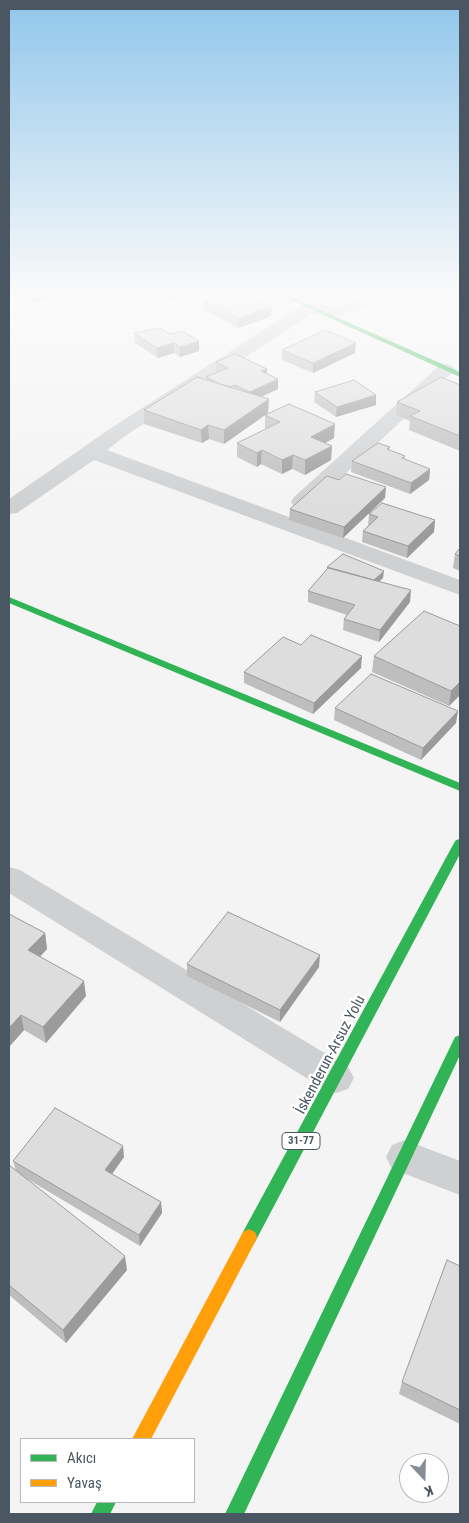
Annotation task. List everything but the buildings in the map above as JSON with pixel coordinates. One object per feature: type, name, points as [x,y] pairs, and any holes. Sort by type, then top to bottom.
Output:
[{"type":"main road","points":[[438,365],[453,372]]},
{"type":"main road","points":[[9,600],[460,787]]},
{"type":"main road","name":"İskenderun-Arsuz Yolu","points":[[142,1438],[336,1078],[460,843]]},
{"type":"main road","points":[[234,1514],[460,1041]]},
{"type":"main road","points":[[100,1514],[106,1503]]},
{"type":"street","points":[[9,508],[92,452],[118,432],[222,365]]},
{"type":"street","points":[[281,521],[453,372]]},
{"type":"street","points":[[92,452],[460,588]]},
{"type":"street","points":[[9,878],[336,1078]]},
{"type":"street","points":[[405,1157],[460,1178]]},
{"type":"traffic: fast","points":[[438,365],[460,375]]},
{"type":"traffic: fast","points":[[9,600],[460,787]]},
{"type":"traffic: fast","points":[[249,1237],[460,843]]},
{"type":"traffic: fast","points":[[234,1514],[460,1041]]},
{"type":"traffic: fast","points":[[100,1514],[106,1503]]},
{"type":"traffic: slow","points":[[142,1438],[249,1237]]}]
